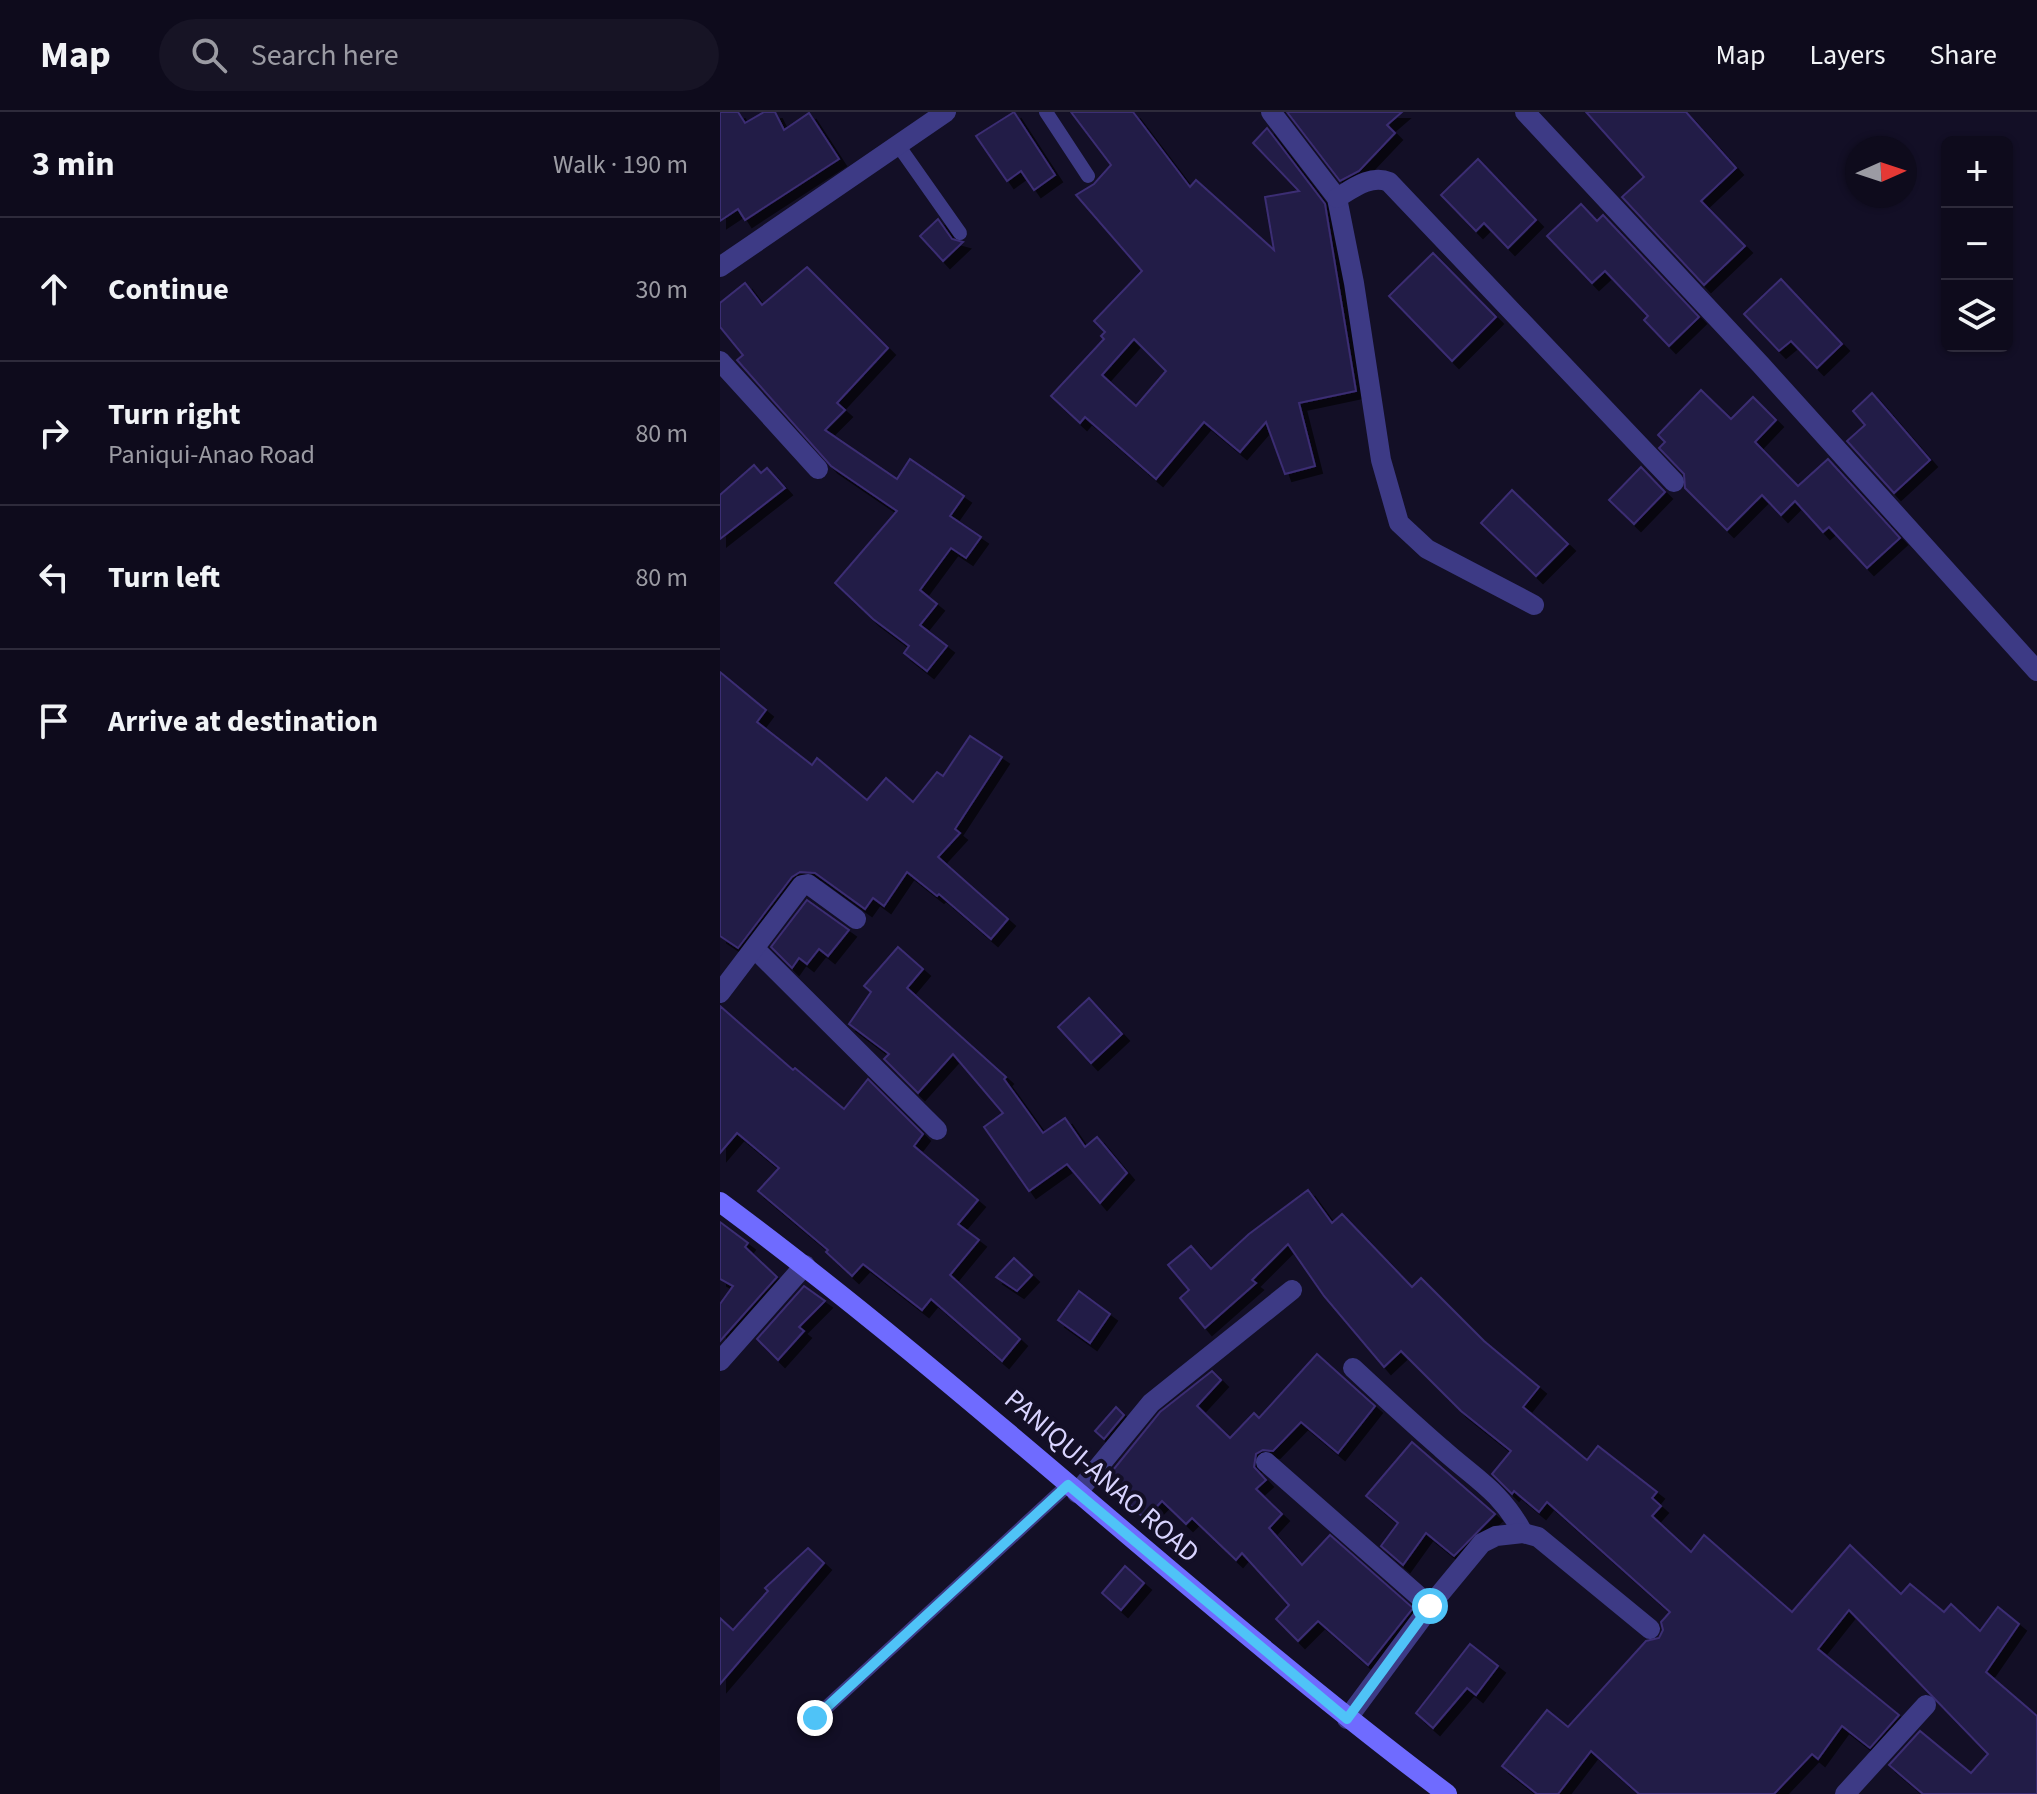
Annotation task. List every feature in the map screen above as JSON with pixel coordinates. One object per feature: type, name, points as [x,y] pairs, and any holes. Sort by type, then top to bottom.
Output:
[{"type":"main road","name":"PANIQUI-ANAO ROAD","points":[[720,1202],[805,1265],[952,1384],[1072,1489],[1347,1719],[1447,1794]]},
{"type":"street","points":[[720,267],[946,112]]},
{"type":"street","points":[[1271,112],[1337,198],[1354,283],[1379,447],[1399,523],[1427,549],[1534,605]]},
{"type":"street","points":[[1525,112],[1761,365],[2037,671]]},
{"type":"street","points":[[1337,198],[1370,180],[1382,178],[1389,182],[1674,482]]},
{"type":"street","points":[[720,361],[818,469]]},
{"type":"street","points":[[720,993],[802,885],[808,884],[856,919]]},
{"type":"street","points":[[755,949],[937,1130]]},
{"type":"street","points":[[720,1361],[805,1265]]},
{"type":"street","points":[[1072,1489],[1151,1403],[1292,1290]]},
{"type":"street","points":[[1353,1368],[1444,1451],[1489,1486],[1510,1509],[1523,1533]]},
{"type":"street","points":[[1266,1462],[1430,1606]]},
{"type":"street","points":[[1347,1719],[1430,1606],[1482,1543],[1496,1536],[1523,1533],[1538,1537],[1650,1629]]},
{"type":"street","points":[[1845,1794],[1926,1705]]},
{"type":"lane","points":[[1046,112],[1088,176]]},
{"type":"lane","points":[[898,145],[960,233]]},
{"type":"lane","points":[[815,1718],[1072,1489]]},
{"type":"building","points":[[720,112],[738,112],[745,123],[764,112],[775,112],[784,130],[809,113],[839,159],[745,220],[738,209],[720,221]]},
{"type":"building","points":[[1014,112],[1055,175],[1034,190],[1021,171],[1007,181],[976,136]]},
{"type":"building","points":[[1071,112],[1133,112],[1190,187],[1196,180],[1274,250],[1265,197],[1299,191],[1253,143],[1267,128],[1325,204],[1356,391],[1299,403],[1315,466],[1285,474],[1266,422],[1240,452],[1204,422],[1156,479],[1085,417],[1080,423],[1051,396],[1104,339],[1101,336],[1105,332],[1094,321],[1142,271],[1076,195],[1094,184],[1111,165]],"holes":[[[1134,339],[1166,371],[1136,406],[1102,375]]]},
{"type":"building","points":[[1287,112],[1402,112],[1387,125],[1395,133],[1359,171],[1340,181]]},
{"type":"building","points":[[1586,112],[1686,112],[1736,168],[1701,201],[1745,246],[1704,285],[1622,197],[1644,177]]},
{"type":"building","points":[[1478,159],[1536,220],[1508,248],[1484,223],[1476,231],[1441,195]]},
{"type":"building","points":[[1581,204],[1597,221],[1603,215],[1699,317],[1669,346],[1644,320],[1648,316],[1605,271],[1592,283],[1547,236]]},
{"type":"building","points":[[938,219],[952,239],[963,242],[943,261],[920,236]]},
{"type":"building","points":[[1433,253],[1496,317],[1452,361],[1389,296]]},
{"type":"building","points":[[807,267],[888,348],[837,403],[845,410],[825,430],[897,479],[910,459],[964,496],[950,516],[981,537],[966,558],[951,548],[920,590],[937,604],[920,625],[947,646],[927,671],[904,653],[909,646],[873,619],[835,583],[897,511],[831,466],[737,360],[743,355],[720,327],[720,303],[745,283],[762,305]]},
{"type":"building","points":[[1781,279],[1842,344],[1817,368],[1791,341],[1779,351],[1744,314]]},
{"type":"building","points":[[1701,390],[1731,419],[1753,397],[1776,420],[1755,442],[1798,486],[1828,459],[1900,538],[1867,568],[1829,527],[1823,532],[1795,501],[1781,515],[1762,495],[1727,530],[1685,488],[1684,474],[1659,448],[1665,442],[1658,435]]},
{"type":"building","points":[[1872,393],[1930,460],[1894,493],[1847,441],[1865,425],[1853,411]]},
{"type":"building","points":[[754,465],[761,473],[767,468],[785,488],[720,539],[720,495]]},
{"type":"building","points":[[1641,467],[1665,492],[1634,524],[1609,500]]},
{"type":"building","points":[[1512,490],[1568,544],[1536,576],[1481,523]]},
{"type":"building","points":[[720,672],[766,710],[757,722],[812,765],[817,758],[867,800],[886,778],[913,802],[937,772],[943,776],[970,736],[1002,757],[955,829],[960,833],[938,857],[1008,919],[991,939],[939,894],[937,896],[907,872],[884,906],[873,898],[865,909],[815,873],[800,872],[792,877],[738,948],[720,936]]},
{"type":"building","points":[[807,900],[849,930],[828,956],[819,949],[807,964],[799,958],[792,968],[771,947]]},
{"type":"building","points":[[898,947],[923,969],[907,988],[1006,1077],[1004,1079],[1043,1133],[1065,1118],[1085,1147],[1097,1137],[1127,1173],[1100,1203],[1067,1164],[1029,1191],[984,1127],[1003,1113],[953,1054],[918,1093],[884,1059],[889,1054],[849,1024],[871,992],[864,986]]},
{"type":"building","points":[[1089,998],[1122,1034],[1091,1063],[1058,1027]]},
{"type":"building","points":[[720,1006],[793,1070],[795,1068],[844,1109],[868,1079],[923,1134],[914,1146],[978,1200],[958,1224],[979,1240],[950,1275],[1020,1339],[1002,1361],[931,1299],[922,1310],[863,1264],[852,1276],[826,1252],[828,1250],[758,1191],[779,1168],[737,1133],[720,1153]]},
{"type":"building","points":[[1308,1190],[1332,1223],[1342,1214],[1412,1287],[1421,1278],[1484,1341],[1539,1387],[1523,1407],[1587,1460],[1598,1446],[1657,1492],[1652,1498],[1661,1506],[1652,1516],[1691,1552],[1704,1535],[1792,1612],[1850,1545],[1901,1594],[1910,1584],[1944,1612],[1951,1604],[1980,1631],[1998,1607],[2019,1624],[1986,1672],[2037,1716],[2037,1794],[1923,1794],[1889,1765],[1920,1731],[1971,1773],[1988,1754],[1849,1610],[1818,1649],[1899,1715],[1870,1748],[1842,1726],[1818,1759],[1812,1754],[1774,1794],[1639,1794],[1591,1751],[1558,1794],[1537,1794],[1502,1766],[1547,1710],[1568,1727],[1646,1641],[1659,1638],[1663,1630],[1661,1622],[1670,1612],[1547,1502],[1539,1512],[1514,1491],[1512,1494],[1492,1474],[1511,1451],[1461,1411],[1401,1351],[1384,1367],[1324,1296],[1288,1244],[1252,1280],[1256,1283],[1205,1328],[1180,1298],[1189,1290],[1168,1265],[1191,1246],[1211,1269],[1249,1234]]},
{"type":"building","points":[[720,1222],[748,1243],[745,1247],[777,1277],[720,1341],[720,1304],[733,1286],[720,1279]]},
{"type":"building","points":[[1014,1258],[1032,1275],[1017,1291],[996,1277]]},
{"type":"building","points":[[804,1286],[825,1301],[799,1327],[804,1331],[778,1360],[757,1339]]},
{"type":"building","points":[[1079,1291],[1110,1314],[1090,1343],[1058,1320]]},
{"type":"building","points":[[1317,1354],[1375,1406],[1338,1453],[1301,1422],[1273,1451],[1263,1450],[1256,1454],[1254,1467],[1266,1480],[1256,1489],[1282,1514],[1269,1528],[1302,1565],[1330,1535],[1413,1608],[1368,1665],[1318,1621],[1298,1641],[1276,1619],[1289,1605],[1242,1553],[1236,1560],[1192,1518],[1186,1524],[1162,1501],[1145,1519],[1123,1498],[1128,1493],[1109,1475],[1160,1412],[1212,1371],[1221,1380],[1197,1406],[1230,1438],[1254,1413],[1259,1418]]},
{"type":"building","points":[[1116,1407],[1124,1415],[1104,1439],[1095,1431]]},
{"type":"building","points":[[1412,1442],[1495,1514],[1454,1556],[1426,1533],[1403,1565],[1381,1546],[1398,1523],[1366,1496]]},
{"type":"building","points":[[808,1548],[824,1563],[720,1684],[720,1618],[733,1630],[768,1591],[765,1588]]},
{"type":"building","points":[[1125,1566],[1144,1583],[1121,1610],[1102,1593]]},
{"type":"building","points":[[1470,1644],[1498,1666],[1476,1695],[1467,1688],[1433,1728],[1416,1713]]},
{"type":"route","points":[[815,1718],[1068,1485],[1347,1719],[1430,1606]]}]
